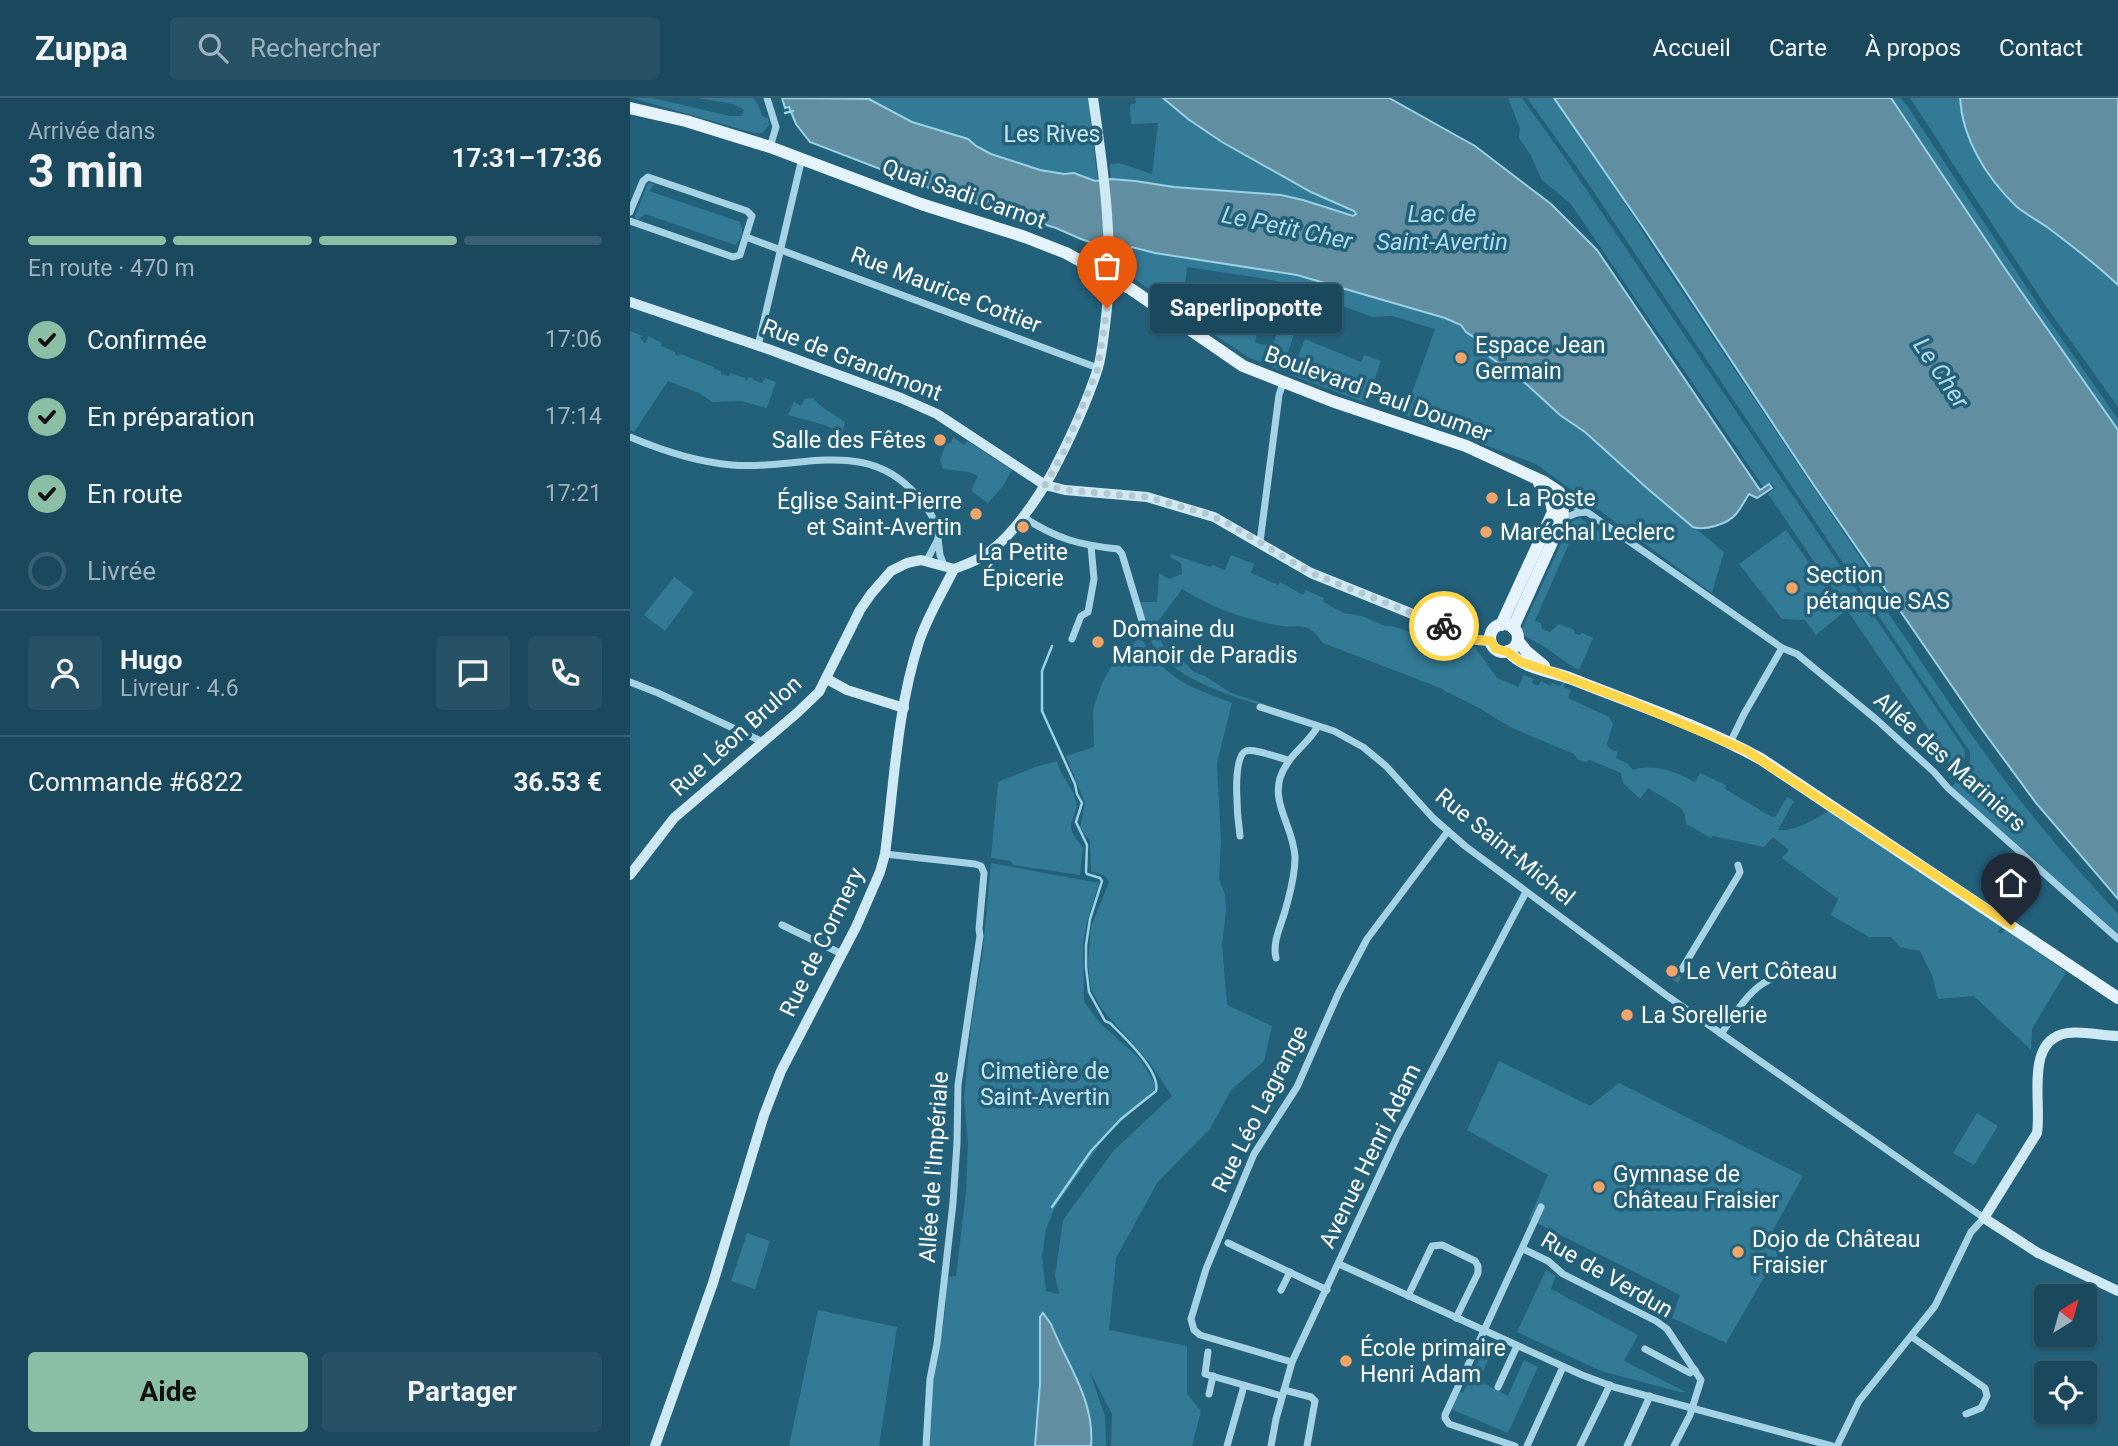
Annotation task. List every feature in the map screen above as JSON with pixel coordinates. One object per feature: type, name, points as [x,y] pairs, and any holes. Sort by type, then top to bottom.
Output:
[{"type":"main road","name":"Quai Sadi Carnot","points":[[630,108],[771,146],[922,204],[1045,244],[1110,275]]},
{"type":"main road","name":"Boulevard Paul Doumer","points":[[1110,275],[1232,359],[1283,383],[1466,446],[1554,488],[1562,499]]},
{"type":"main road","points":[[1507,626],[1553,512],[1546,490],[1530,476]]},
{"type":"main road","points":[[1507,626],[1562,520],[1562,499]]},
{"type":"main road","points":[[1553,672],[1527,652],[1518,641],[1516,632],[1507,626],[1494,629],[1491,641],[1496,649],[1508,652],[1521,662],[1553,672],[1730,743],[1761,759],[2118,998]]},
{"type":"main road","points":[[1508,652],[1518,641]]},
{"type":"street","points":[[767,98],[776,127],[771,146]]},
{"type":"street","points":[[630,437],[664,452],[699,461],[732,465],[760,467],[839,459],[868,464],[888,473],[916,494],[937,526],[940,555],[949,567],[986,554],[1023,517],[1045,485],[1064,451],[1098,368],[1110,275],[1104,180],[1093,98]]},
{"type":"street","points":[[758,346],[802,158]]},
{"type":"street","points":[[630,212],[634,193],[643,181],[651,177],[747,211],[752,216],[740,255],[733,257],[630,221]]},
{"type":"street","name":"Rue Maurice Cottier","points":[[746,237],[1098,368]]},
{"type":"street","name":"Rue de Grandmont","points":[[630,302],[889,393],[937,414],[1045,485]]},
{"type":"street","points":[[1260,542],[1279,395],[1283,383]]},
{"type":"street","points":[[1045,485],[1065,490],[1147,497],[1214,517],[1311,573],[1477,640],[1491,641]]},
{"type":"street","name":"Allée des Mariniers","points":[[1562,499],[1587,512],[1782,648],[1797,654],[1878,720],[1948,788],[2118,939]]},
{"type":"street","points":[[1562,520],[1570,515],[1587,512]]},
{"type":"street","points":[[1023,517],[1072,543],[1118,549],[1122,554],[1146,634]]},
{"type":"street","points":[[927,561],[938,540]]},
{"type":"street","points":[[1072,639],[1081,616],[1088,612],[1094,579],[1091,546]]},
{"type":"street","name":"Rue Léon Brulon","points":[[630,875],[634,863],[674,818],[811,700],[827,679],[852,625],[891,571],[902,565],[927,561],[949,567]]},
{"type":"street","name":"Rue de Cormery","points":[[655,1446],[713,1283],[764,1115],[781,1071],[842,954],[880,872],[885,855],[913,660],[949,567]]},
{"type":"street","points":[[1730,743],[1782,648]]},
{"type":"street","points":[[827,679],[847,690],[904,708]]},
{"type":"street","points":[[630,682],[763,743]]},
{"type":"street","name":"Rue Saint-Michel","points":[[1260,707],[1348,738],[1377,757],[1448,831],[1526,892],[1721,1034],[1984,1218]]},
{"type":"street","points":[[1276,958],[1275,947],[1294,869],[1293,839],[1278,796],[1279,781],[1288,760],[1318,726]]},
{"type":"street","points":[[1240,836],[1237,765],[1242,754],[1255,751],[1288,760]]},
{"type":"street","name":"Rue Léo Lagrange","points":[[1292,1362],[1196,1334],[1191,1319],[1206,1269],[1254,1154],[1297,1087],[1359,953],[1376,924],[1448,831]]},
{"type":"street","name":"Allée de l'Impériale","points":[[885,855],[981,866],[984,873],[980,936],[958,1085],[953,1203],[937,1345],[930,1379],[926,1446]]},
{"type":"street","points":[[1682,969],[1738,876],[1738,865]]},
{"type":"street","name":"Avenue Henri Adam","points":[[1271,1446],[1292,1362],[1397,1137],[1526,892]]},
{"type":"street","points":[[782,925],[842,954]]},
{"type":"street","points":[[1721,1034],[1746,999],[1759,986],[1797,965]]},
{"type":"street","points":[[1339,1264],[1563,1367],[1610,1385],[1835,1446],[1859,1401],[1936,1305],[1971,1232],[1984,1218],[2036,1133],[2039,1118],[2038,1065],[2043,1048],[2049,1041],[2065,1034],[2118,1036]]},
{"type":"street","name":"Rue de Verdun","points":[[1515,1446],[1449,1423],[1445,1418],[1541,1207]]},
{"type":"street","points":[[1984,1218],[2038,1253],[2118,1291]]},
{"type":"street","points":[[1228,1243],[1327,1290]]},
{"type":"street","points":[[1408,1296],[1432,1246],[1442,1245],[1475,1261],[1478,1266],[1478,1273],[1456,1318]]},
{"type":"street","name":"Rue de Verdun","points":[[1523,1249],[1548,1261],[1563,1274],[1663,1324],[1695,1370],[1690,1373],[1645,1349]]},
{"type":"street","points":[[1281,1290],[1290,1272]]},
{"type":"street","points":[[1912,1337],[1985,1388],[1987,1396],[1981,1408],[1966,1414]]},
{"type":"street","points":[[1498,1387],[1517,1346]]},
{"type":"street","points":[[1208,1352],[1205,1374],[1244,1385],[1311,1397],[1315,1401],[1307,1446]]},
{"type":"street","points":[[1527,1446],[1563,1367]]},
{"type":"street","points":[[1674,1446],[1701,1384],[1695,1370]]},
{"type":"street","points":[[1209,1394],[1213,1376]]},
{"type":"street","points":[[1227,1446],[1244,1385]]},
{"type":"street","points":[[1580,1446],[1610,1385]]},
{"type":"street","points":[[1627,1446],[1650,1396]]},
{"type":"green space","points":[[632,98],[652,98],[730,116],[742,116],[744,110],[733,104],[697,98],[753,98],[762,116],[768,118],[769,125],[762,133],[754,133]]},
{"type":"green space","name":"Les Rives","points":[[864,98],[1088,98],[1098,181],[1074,173],[1040,170],[991,154],[968,139],[912,122]]},
{"type":"green space","points":[[1135,98],[1163,98],[1222,142],[1311,192],[1354,211],[1355,215],[1346,215],[1281,195],[1111,179],[1110,164],[1120,163],[1152,174],[1158,123],[1131,124],[1130,105],[1136,103]]},
{"type":"green space","points":[[1508,98],[1522,98],[1567,161],[1964,749],[1964,763],[1953,777],[1949,779],[1950,767],[1946,755],[1768,494],[1775,488],[1771,483],[1764,488],[1571,204],[1542,180],[1519,138],[1520,128]]},
{"type":"green space","points":[[1527,98],[1554,98],[1572,122],[1892,605],[1886,610],[2015,794],[2118,914],[2118,934],[1952,787],[1970,762],[1970,752],[1581,173]]},
{"type":"green space","points":[[1891,98],[1901,98],[1912,113],[2041,309],[2118,419],[2118,430],[2004,267]]},
{"type":"green space","points":[[1910,98],[1960,98],[1966,128],[1978,156],[2005,195],[2118,285],[2118,407],[2045,305]]},
{"type":"green space","points":[[648,183],[655,184],[649,191],[740,222],[742,232],[739,240],[735,245],[645,214],[636,219]]},
{"type":"green space","points":[[1132,247],[1297,275],[1461,325],[1478,340],[1490,357],[1524,382],[1560,415],[1585,432],[1724,552],[1712,593],[1536,464],[1404,415],[1435,329],[1392,316],[1372,317],[1297,286],[1187,267],[1184,294],[1188,295],[1181,313],[1123,270],[1118,263],[1117,251]]},
{"type":"green space","points":[[1287,314],[1303,315],[1282,371],[1248,357],[1207,330],[1224,319],[1253,324],[1253,330],[1257,331],[1255,343],[1273,346]]},
{"type":"green space","points":[[630,331],[643,336],[640,337],[643,342],[646,343],[648,336],[675,352],[675,355],[680,354],[714,367],[721,371],[721,374],[729,376],[730,373],[747,381],[748,377],[762,383],[765,378],[776,382],[767,408],[741,401],[712,402],[699,393],[668,381],[634,432],[630,430]]},
{"type":"green space","points":[[1305,339],[1361,362],[1364,355],[1381,361],[1366,403],[1291,375]]},
{"type":"green space","points":[[813,398],[845,422],[842,433],[788,415],[794,402],[801,406],[805,399]]},
{"type":"green space","points":[[953,437],[964,445],[967,441],[1012,470],[1003,486],[988,503],[971,491],[978,476],[969,472],[943,469],[940,460],[946,443],[951,443]]},
{"type":"green space","points":[[1580,518],[1603,534],[1600,542],[1574,532],[1535,621],[1541,623],[1542,629],[1550,632],[1559,624],[1574,630],[1574,633],[1593,638],[1579,670],[1521,631],[1571,522]]},
{"type":"green space","name":"Section pétanque SAS","points":[[1786,530],[1844,612],[1816,635],[1805,620],[1782,619],[1739,564]]},
{"type":"green space","points":[[1171,554],[1225,570],[1231,555],[1254,564],[1251,573],[1278,585],[1280,582],[1303,595],[1306,590],[1324,598],[1322,601],[1343,613],[1362,616],[1385,626],[1410,632],[1414,622],[1420,625],[1419,628],[1424,626],[1438,632],[1437,634],[1445,635],[1444,639],[1454,642],[1456,639],[1475,647],[1497,678],[1518,687],[1524,675],[1534,679],[1532,683],[1538,686],[1541,681],[1551,686],[1552,683],[1560,686],[1563,682],[1563,687],[1571,690],[1568,698],[1609,717],[1613,724],[1607,744],[1610,749],[1618,752],[1616,758],[1627,763],[1633,770],[1657,768],[1695,782],[1700,773],[1726,785],[1725,789],[1772,817],[1776,816],[1787,797],[1794,801],[1778,830],[1798,827],[1829,811],[2001,927],[1998,932],[2001,934],[2005,929],[2066,972],[2032,1029],[2031,1050],[1974,996],[1938,999],[1932,975],[1920,951],[1900,947],[1891,937],[1869,937],[1831,915],[1838,899],[1782,858],[1789,850],[1773,837],[1764,847],[1713,836],[1711,838],[1686,824],[1681,808],[1648,788],[1640,799],[1623,783],[1621,773],[1590,760],[1585,762],[1577,759],[1574,754],[1510,727],[1443,689],[1323,643],[1308,628],[1281,626],[1241,616],[1207,603],[1182,589],[1157,623],[1159,636],[1167,653],[1231,693],[1265,704],[1263,706],[1235,697],[1189,677],[1164,659],[1155,648],[1147,632],[1139,602],[1157,602],[1159,573],[1169,579],[1182,574],[1181,563],[1170,557]]},
{"type":"green space","points":[[674,577],[694,592],[665,631],[644,615]]},
{"type":"green space","name":"Cimetière de Saint-Avertin","points":[[1141,638],[1159,663],[1179,680],[1232,703],[1217,763],[1221,842],[1219,879],[1225,894],[1226,910],[1222,945],[1227,1005],[1272,1026],[1264,1061],[1231,1090],[1210,1129],[1157,1183],[1116,1258],[1109,1330],[1187,1346],[1187,1394],[1201,1411],[1192,1446],[1111,1446],[1112,1414],[1089,1370],[1105,1416],[1106,1446],[929,1446],[932,1386],[944,1320],[948,1277],[956,1276],[966,1192],[968,1144],[964,1098],[991,863],[1099,883],[1083,942],[1084,1002],[1102,1025],[1140,1059],[1157,1087],[1104,1138],[1055,1207],[1046,1229],[1042,1258],[1046,1291],[1059,1294],[1055,1276],[1063,1220],[1114,1150],[1172,1096],[1149,1062],[1101,1008],[1091,989],[1088,965],[1091,927],[1109,882],[1105,876],[1091,871],[1090,841],[1080,828],[1085,803],[1066,756],[1094,747],[1093,709],[1102,683],[1119,653]]},
{"type":"green space","points":[[1057,761],[1076,801],[1071,828],[1083,848],[1080,875],[1013,865],[1011,861],[991,858],[998,782]]},
{"type":"green space","points":[[1499,1061],[1590,1106],[1619,1083],[1803,1176],[1773,1230],[1787,1238],[1726,1343],[1672,1318],[1680,1295],[1529,1219],[1548,1175],[1467,1130]]},
{"type":"green space","points":[[1977,1113],[1998,1126],[1974,1165],[1953,1153]]},
{"type":"green space","points":[[747,1233],[770,1241],[755,1289],[731,1281]]},
{"type":"green space","points":[[1546,1270],[1556,1276],[1551,1289],[1638,1335],[1624,1361],[1686,1392],[1601,1371],[1517,1332]]},
{"type":"green space","points":[[818,1310],[897,1327],[879,1446],[789,1446]]},
{"type":"green space","points":[[1486,1346],[1493,1349],[1479,1381],[1508,1396],[1524,1360],[1538,1367],[1508,1433],[1451,1409],[1459,1392],[1463,1393]]},
{"type":"water","name":"Lac de Saint-Avertin","points":[[782,98],[869,99],[912,122],[968,139],[991,154],[1040,170],[1074,173],[1095,181],[1111,179],[1281,195],[1353,216],[1356,214],[1354,211],[1311,192],[1222,142],[1163,98],[1389,98],[1475,146],[1551,204],[1597,250],[1760,490],[1769,484],[1772,488],[1757,498],[1749,494],[1736,514],[1722,524],[1704,528],[1693,527],[1585,432],[1560,415],[1524,382],[1490,357],[1478,340],[1461,325],[1297,275],[1132,247],[1123,250],[1108,245],[1101,246],[1056,228],[945,194],[810,142],[796,124],[789,107],[785,108]]},
{"type":"water","name":"Le Cher","points":[[1554,98],[1891,98],[2004,267],[2118,430],[2118,899],[2036,803],[1978,724]]},
{"type":"water","points":[[1960,98],[2118,98],[2118,285],[2005,195],[1986,170],[1971,143]]},
{"type":"water","points":[[1043,1313],[1051,1324],[1084,1398],[1089,1413],[1091,1446],[1035,1446],[1040,1384],[1040,1317]]},
{"type":"waterway","name":"Le Petit Cher","points":[[785,113],[793,111]]},
{"type":"waterway","points":[[1052,646],[1042,671],[1042,711],[1082,803],[1076,822],[1087,845],[1086,872],[1102,881],[1090,919],[1086,945],[1089,992],[1105,1021],[1123,1036],[1147,1064],[1156,1083],[1156,1091],[1121,1119],[1091,1151],[1052,1207]]},
{"type":"tunnel","points":[[1675,981],[1682,969]]},
{"type":"way so far","points":[[1107,308],[1098,368],[1064,451],[1045,485],[1065,490],[1147,497],[1207,514],[1229,524],[1311,573],[1444,626]]},
{"type":"place","name":"Saperlipopotte","points":[[1107,308]]},
{"type":"place","name":"Espace Jean Germain","points":[[1461,358]]},
{"type":"place","name":"Salle des Fêtes","points":[[940,440]]},
{"type":"place","name":"La Poste","points":[[1492,498]]},
{"type":"place","name":"Église Saint-Pierre et Saint-Avertin","points":[[976,514]]},
{"type":"place","name":"La Petite Épicerie","points":[[1023,527]]},
{"type":"place","name":"Maréchal Leclerc","points":[[1486,532]]},
{"type":"place","name":"Section pétanque SAS","points":[[1792,588]]},
{"type":"place","name":"Domaine du Manoir de Paradis","points":[[1098,642]]},
{"type":"place","name":"Le Vert Côteau","points":[[1672,971]]},
{"type":"place","name":"La Sorellerie","points":[[1627,1015]]},
{"type":"place","name":"Gymnase de Château Fraisier","points":[[1599,1187]]},
{"type":"place","name":"Dojo de Château Fraisier","points":[[1738,1252]]},
{"type":"place","name":"École primaire Henri Adam","points":[[1346,1361]]},
{"type":"route","points":[[1444,626],[1477,640],[1491,641],[1496,649],[1508,652],[1521,662],[1631,702],[1747,751],[2011,925]]}]
